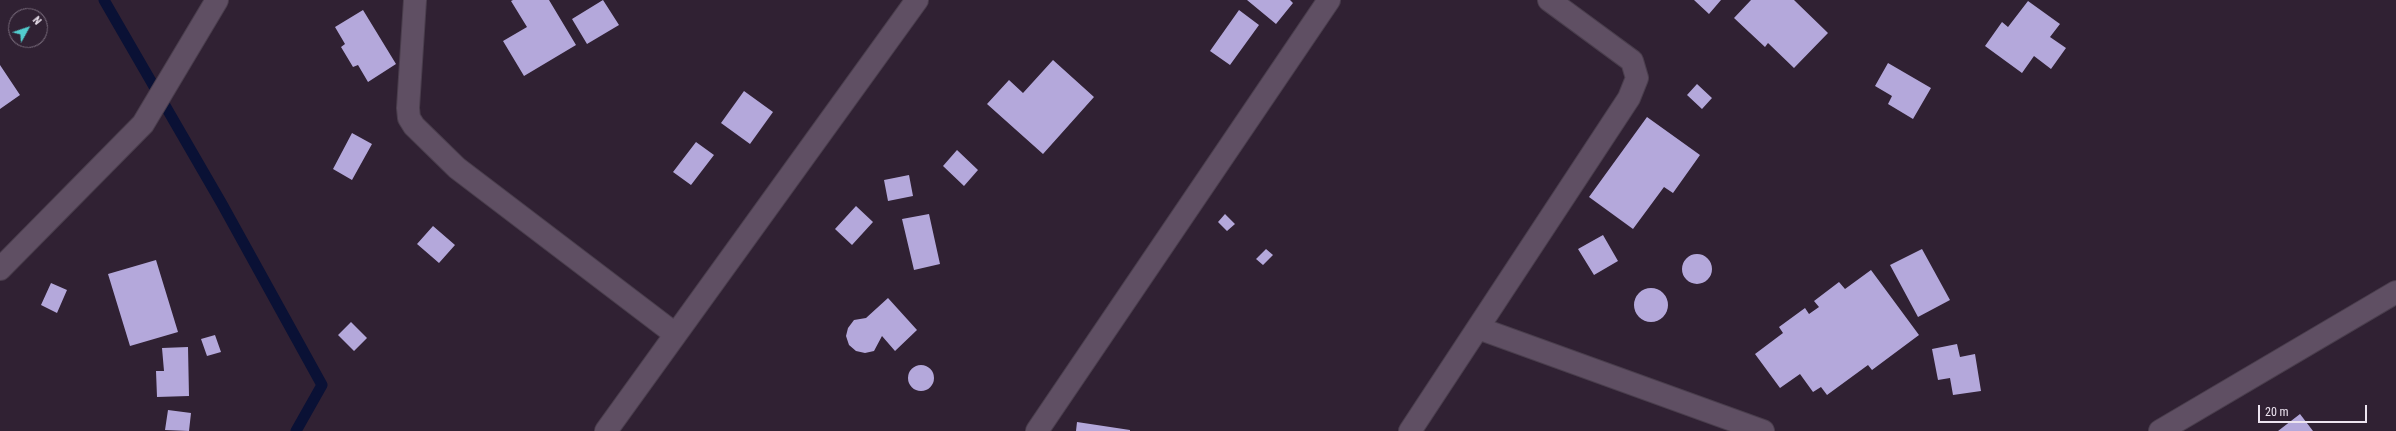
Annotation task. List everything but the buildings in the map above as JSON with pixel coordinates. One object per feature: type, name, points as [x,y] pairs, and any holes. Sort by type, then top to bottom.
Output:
[{"type":"street","points":[[0,268],[143,124],[217,0]]},
{"type":"street","points":[[414,0],[408,108],[409,118],[414,126],[457,168],[676,334]]},
{"type":"street","points":[[606,431],[917,0]]},
{"type":"street","points":[[1037,431],[1329,0]]},
{"type":"street","points":[[1410,431],[1629,98],[1637,78],[1632,61],[1549,0]]},
{"type":"street","points":[[2160,431],[2396,292]]},
{"type":"street","points":[[1478,328],[1763,431]]},
{"type":"waterway","points":[[104,0],[222,204],[322,385],[296,431]]}]
